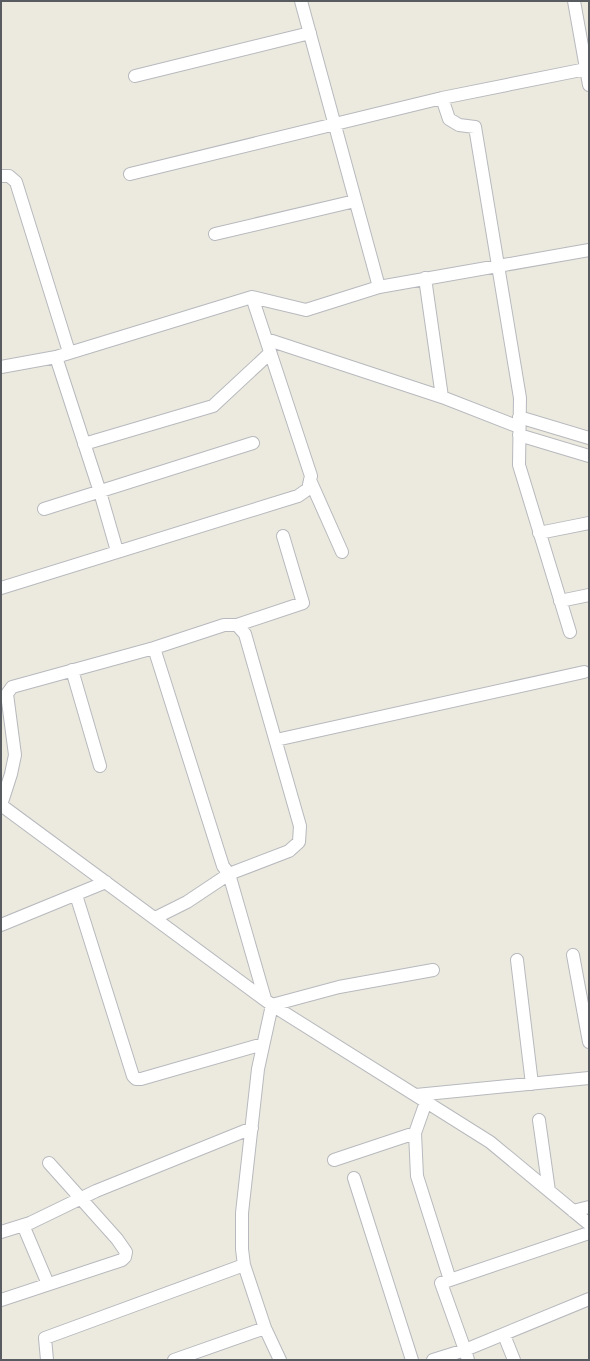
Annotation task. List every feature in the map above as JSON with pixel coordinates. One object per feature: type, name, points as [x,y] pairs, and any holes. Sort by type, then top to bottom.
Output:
[{"type":"street","points":[[301,1],[379,287]]},
{"type":"street","points":[[574,1],[589,85]]},
{"type":"street","points":[[134,76],[310,33]]},
{"type":"street","points":[[130,174],[442,98],[586,68]]},
{"type":"street","points":[[442,98],[449,119],[459,125],[475,127],[520,398],[518,466],[570,632]]},
{"type":"street","points":[[1,176],[9,176],[16,182],[69,352]]},
{"type":"street","points":[[215,234],[355,201]]},
{"type":"street","points":[[1,367],[56,356],[252,297],[306,310],[379,287],[589,250]]},
{"type":"street","points":[[425,278],[442,397]]},
{"type":"street","points":[[1,588],[116,551],[298,496],[308,489],[311,476],[252,297]]},
{"type":"street","points":[[266,339],[442,397],[519,426],[589,456]]},
{"type":"street","points":[[84,444],[213,406],[270,353]]},
{"type":"street","points":[[56,356],[100,492],[116,551]]},
{"type":"street","points":[[519,426],[589,438]]},
{"type":"street","points":[[44,509],[253,443]]},
{"type":"street","points":[[310,480],[342,552]]},
{"type":"street","points":[[539,533],[589,523]]},
{"type":"street","points":[[283,536],[303,603],[237,625],[224,625],[154,648],[12,687],[7,694],[15,755],[12,774],[1,805],[269,1002],[490,1142],[589,1224]]},
{"type":"street","points":[[560,601],[589,595]]},
{"type":"street","points":[[155,918],[187,902],[229,874],[289,851],[299,842],[300,826],[276,740],[245,634],[237,625]]},
{"type":"street","points":[[154,648],[223,866],[229,874],[269,1002],[264,1044],[258,1070],[242,1213],[242,1249],[244,1266],[265,1328],[280,1360]]},
{"type":"street","points":[[72,670],[100,766]]},
{"type":"street","points":[[276,740],[584,672]]},
{"type":"street","points":[[1,925],[106,882]]},
{"type":"street","points":[[76,895],[133,1076],[136,1079],[141,1079],[264,1044]]},
{"type":"street","points":[[573,955],[589,1042]]},
{"type":"street","points":[[517,960],[532,1084]]},
{"type":"street","points":[[269,1002],[339,987],[433,970]]},
{"type":"street","points":[[421,1098],[589,1078]]},
{"type":"street","points":[[421,1098],[415,1133],[417,1176],[450,1280]]},
{"type":"street","points":[[539,1120],[549,1191]]},
{"type":"street","points":[[1,1232],[23,1225],[81,1199],[252,1128]]},
{"type":"street","points":[[334,1160],[415,1133]]},
{"type":"street","points":[[1,1300],[122,1260],[125,1257],[126,1252],[117,1239],[49,1164]]},
{"type":"street","points":[[354,1178],[412,1360]]},
{"type":"street","points":[[573,1211],[589,1207]]},
{"type":"street","points":[[23,1225],[48,1284]]},
{"type":"street","points":[[466,1355],[441,1282],[589,1233]]},
{"type":"street","points":[[47,1360],[45,1338],[244,1266]]},
{"type":"street","points":[[433,1360],[466,1355],[504,1335],[589,1299]]},
{"type":"street","points":[[174,1360],[265,1328]]},
{"type":"street","points":[[504,1335],[514,1360]]}]
